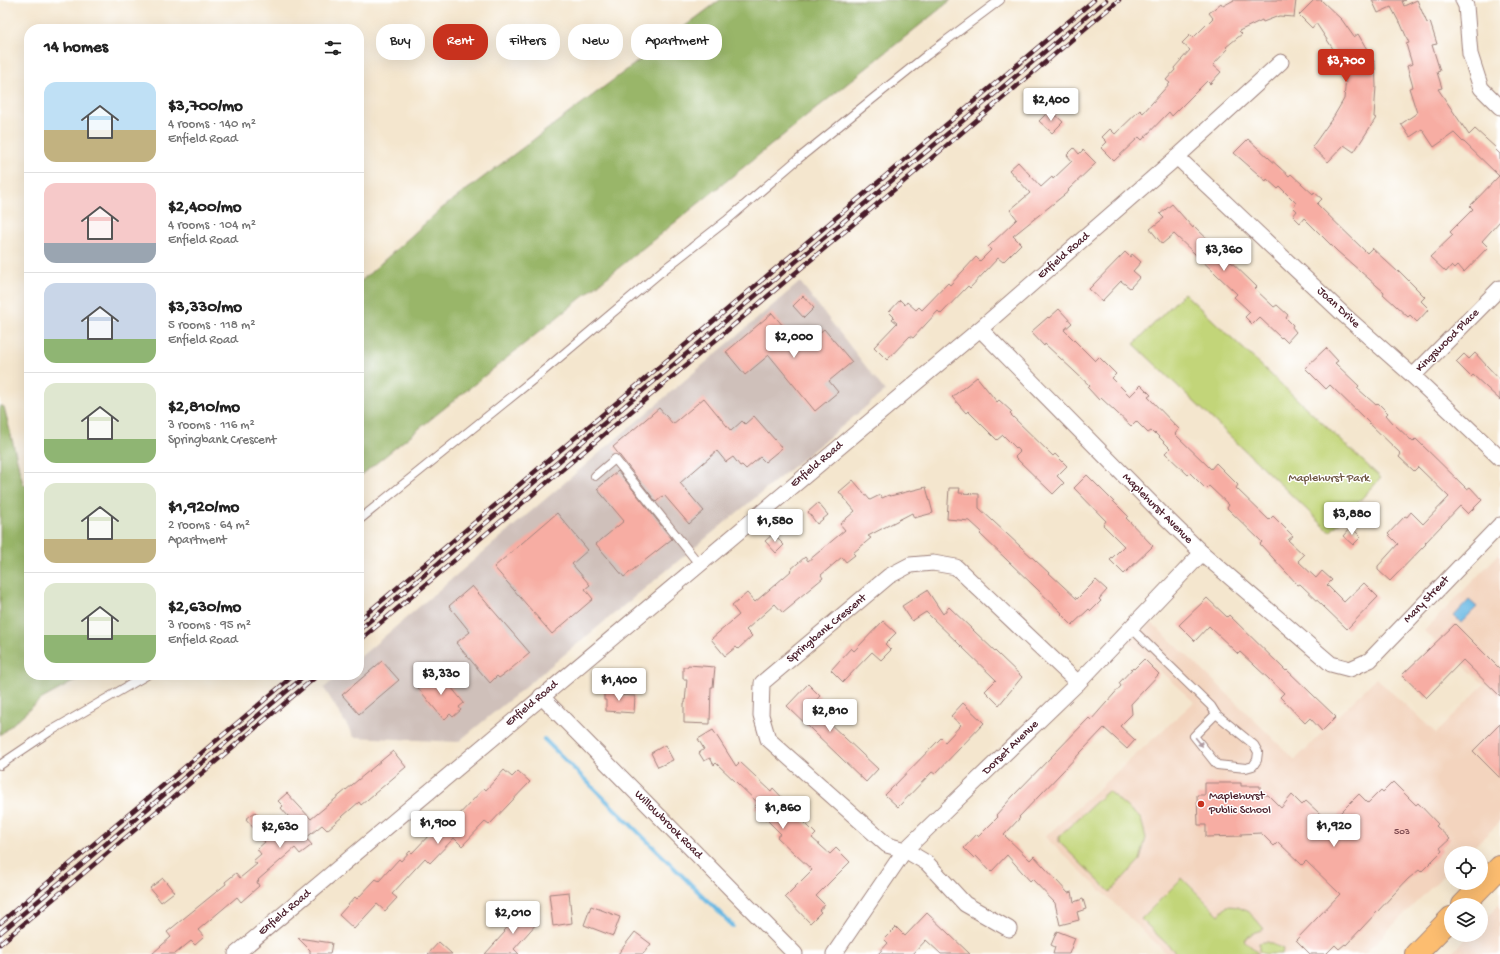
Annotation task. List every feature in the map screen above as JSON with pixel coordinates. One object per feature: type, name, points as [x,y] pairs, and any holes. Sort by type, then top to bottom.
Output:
[{"type":"main road","points":[[1470,898],[1500,867]]},
{"type":"main road","points":[[1416,954],[1444,925]]},
{"type":"street","points":[[1462,0],[1466,6],[1470,54],[1481,88],[1500,107]]},
{"type":"street","name":"Enfield Road","points":[[236,954],[541,696],[980,329],[1177,157],[1281,62]]},
{"type":"street","name":"Joan Drive","points":[[1177,157],[1343,314],[1413,376],[1500,458]]},
{"type":"street","name":"Kingswood Place","points":[[1413,376],[1500,288]]},
{"type":"street","name":"Maplehurst Avenue","points":[[980,329],[1161,513],[1202,552],[1331,664],[1350,669]]},
{"type":"street","name":"Mary Street","points":[[1350,669],[1370,660],[1500,525]]},
{"type":"street","name":"Dorset Avenue","points":[[834,954],[905,850],[1078,683],[1202,552]]},
{"type":"street","name":"Springbank Crescent","points":[[1009,929],[965,904],[927,863],[905,850],[887,845],[768,739],[760,715],[762,683],[889,576],[910,565],[933,563],[956,567],[1078,683]]},
{"type":"street","name":"Willowbrook Road","points":[[541,696],[795,954]]},
{"type":"lane","points":[[364,516],[535,378],[662,271],[726,221],[798,159],[927,54],[1000,0]]},
{"type":"lane","points":[[595,476],[615,459],[699,564]]},
{"type":"lane","points":[[1130,627],[1211,706],[1216,714],[1254,745],[1258,752],[1257,760],[1253,766],[1246,768],[1217,765],[1194,736],[1216,714]]},
{"type":"lane","points":[[0,765],[49,732],[138,680]]},
{"type":"shaded area","points":[[800,282],[885,391],[458,742],[354,737],[324,688],[333,680],[364,680],[364,654]]},
{"type":"shaded area","name":"Maplehurst Public School","points":[[1500,553],[1500,822],[1474,846],[1444,846],[1444,875],[1364,954],[1167,954],[1045,837],[1194,702],[1128,642],[1152,623],[1295,760],[1376,678],[1436,733],[1484,684],[1424,631]]},
{"type":"shaded area","points":[[1500,904],[1500,954],[1451,954],[1462,942],[1488,942],[1488,916]]},
{"type":"green space","points":[[720,0],[951,0],[364,473],[364,278],[441,209],[640,60],[722,60],[722,24],[688,24]]},
{"type":"green space","name":"Maplehurst Park","points":[[1184,293],[1381,478],[1330,532],[1134,344]]},
{"type":"green space","points":[[0,405],[4,407],[24,484],[24,680],[76,680],[40,700],[0,735]]},
{"type":"green space","points":[[1108,791],[1141,819],[1146,838],[1140,860],[1110,892],[1059,842],[1059,836]]},
{"type":"green space","points":[[1182,878],[1219,915],[1227,906],[1234,906],[1245,910],[1253,916],[1264,929],[1253,933],[1244,940],[1259,954],[1177,954],[1141,919]]},
{"type":"green space","points":[[1268,942],[1283,949],[1282,954],[1264,954],[1259,951],[1259,943]]},
{"type":"water","points":[[1469,600],[1477,607],[1461,623],[1454,616]]},
{"type":"building","points":[[1234,0],[1296,0],[1294,17],[1279,16],[1263,22],[1262,20],[1239,31],[1242,34],[1226,47],[1228,49],[1213,65],[1221,72],[1210,84],[1207,81],[1172,116],[1169,112],[1142,140],[1139,137],[1114,161],[1101,148],[1107,142],[1102,137],[1110,129],[1115,134],[1140,110],[1143,113],[1170,83],[1166,80],[1175,70],[1174,68],[1190,50],[1182,43],[1190,35],[1193,38],[1213,18],[1209,13],[1221,3],[1223,6]]},
{"type":"building","points":[[1314,0],[1321,0],[1342,20],[1354,37],[1358,34],[1375,63],[1376,86],[1374,117],[1376,118],[1354,152],[1344,145],[1328,162],[1312,147],[1344,99],[1346,78],[1345,54],[1339,58],[1316,23],[1312,28],[1299,15]]},
{"type":"building","points":[[1372,0],[1406,0],[1402,1],[1404,6],[1417,0],[1427,23],[1430,22],[1437,44],[1432,45],[1440,71],[1437,72],[1442,88],[1438,89],[1469,135],[1475,129],[1496,148],[1495,149],[1500,154],[1500,221],[1482,241],[1488,247],[1464,272],[1458,265],[1454,269],[1451,266],[1446,272],[1430,257],[1453,235],[1450,232],[1473,209],[1470,206],[1499,176],[1454,133],[1434,147],[1422,129],[1410,137],[1401,124],[1417,113],[1409,88],[1413,87],[1407,66],[1412,64],[1406,44],[1409,43],[1400,22],[1391,7],[1378,13]]},
{"type":"building","points":[[1050,110],[1063,122],[1052,133],[1039,121]]},
{"type":"building","points":[[1248,139],[1289,176],[1291,174],[1313,194],[1314,192],[1322,199],[1317,204],[1367,253],[1372,248],[1398,272],[1399,271],[1425,297],[1421,301],[1429,309],[1417,322],[1410,315],[1408,317],[1383,294],[1384,292],[1337,251],[1304,218],[1300,223],[1293,216],[1297,211],[1293,207],[1296,203],[1280,187],[1278,189],[1267,179],[1266,181],[1234,153]]},
{"type":"building","points":[[1074,148],[1079,154],[1083,150],[1096,163],[1068,190],[1069,191],[1013,236],[1021,244],[1003,262],[998,258],[970,288],[968,286],[941,314],[938,311],[913,338],[910,336],[887,360],[874,347],[897,323],[892,319],[894,317],[889,312],[900,300],[905,305],[907,302],[916,310],[919,307],[922,310],[948,283],[950,285],[976,257],[980,261],[991,250],[988,247],[1017,219],[1010,210],[1030,193],[1009,170],[1018,162],[1041,187],[1052,177],[1053,179],[1072,161],[1067,155]]},
{"type":"building","points":[[1172,204],[1193,228],[1194,226],[1257,287],[1255,289],[1274,307],[1277,305],[1288,315],[1286,318],[1293,325],[1292,327],[1296,332],[1287,342],[1259,317],[1252,324],[1245,317],[1250,312],[1234,297],[1237,294],[1174,234],[1162,244],[1150,229],[1164,218],[1160,214]]},
{"type":"building","points":[[1125,252],[1130,257],[1132,254],[1141,262],[1133,271],[1140,277],[1130,288],[1121,281],[1102,301],[1089,289]]},
{"type":"building","points":[[803,296],[814,308],[804,318],[793,306]]},
{"type":"building","points":[[1059,309],[1072,323],[1064,330],[1095,361],[1099,357],[1116,374],[1112,378],[1130,396],[1141,385],[1151,395],[1148,397],[1179,429],[1175,434],[1211,469],[1216,463],[1238,485],[1236,488],[1269,520],[1273,516],[1293,536],[1288,540],[1304,555],[1298,561],[1316,578],[1322,571],[1332,580],[1327,585],[1344,602],[1364,583],[1378,597],[1347,629],[1300,584],[1298,585],[1260,544],[1262,542],[1227,508],[1229,505],[1209,486],[1206,489],[1190,473],[1188,475],[1165,453],[1170,448],[1155,433],[1154,434],[1151,431],[1148,433],[1136,421],[1131,426],[1101,398],[1099,400],[1088,388],[1090,386],[1045,344],[1044,346],[1031,332]]},
{"type":"building","points":[[772,313],[802,348],[824,329],[852,362],[829,381],[838,392],[815,411],[769,355],[745,375],[726,352]]},
{"type":"building","points":[[1326,348],[1338,361],[1335,363],[1359,386],[1357,388],[1376,405],[1378,403],[1388,413],[1386,415],[1393,423],[1413,442],[1416,439],[1467,489],[1470,487],[1482,500],[1468,514],[1460,506],[1390,581],[1378,570],[1378,566],[1398,544],[1388,534],[1405,516],[1407,517],[1411,512],[1423,524],[1449,497],[1418,467],[1414,471],[1399,457],[1401,454],[1330,385],[1326,389],[1305,368]]},
{"type":"building","points":[[1475,353],[1500,380],[1500,400],[1473,375],[1471,377],[1456,362],[1464,354],[1469,359]]},
{"type":"building","points":[[977,377],[997,402],[999,400],[1012,412],[1010,414],[1053,456],[1055,454],[1067,466],[1057,476],[1064,483],[1053,494],[1015,457],[1020,452],[1003,435],[997,440],[968,411],[966,413],[952,397]]},
{"type":"building","points":[[704,398],[731,431],[742,421],[745,424],[754,416],[782,448],[765,462],[760,457],[746,469],[742,465],[740,466],[733,457],[726,462],[717,451],[680,483],[704,511],[689,524],[664,495],[656,502],[613,447],[659,408],[673,424]]},
{"type":"building","points":[[618,471],[672,539],[624,577],[596,544],[624,521],[597,489]]},
{"type":"building","points":[[1087,475],[1128,516],[1126,518],[1153,546],[1124,574],[1110,560],[1124,546],[1103,525],[1106,521],[1074,488]]},
{"type":"building","points":[[853,480],[870,500],[880,495],[882,498],[889,495],[926,487],[933,513],[914,518],[912,513],[868,536],[871,538],[853,553],[855,555],[846,562],[842,557],[821,575],[823,578],[783,613],[775,604],[746,630],[752,636],[738,649],[736,647],[725,656],[711,639],[739,615],[732,606],[747,593],[755,602],[805,557],[808,561],[845,530],[840,524],[855,511],[839,492]]},
{"type":"building","points":[[949,488],[960,488],[959,493],[979,494],[979,508],[1077,599],[1096,580],[1107,590],[1099,599],[1101,601],[1091,611],[1089,609],[1072,625],[1061,614],[1062,613],[980,534],[982,532],[970,521],[947,519]]},
{"type":"building","points":[[818,503],[828,515],[817,524],[808,512]]},
{"type":"building","points":[[557,513],[588,550],[572,564],[590,585],[585,589],[593,599],[552,634],[494,567]]},
{"type":"building","points":[[1351,527],[1361,537],[1353,545],[1343,536]]},
{"type":"building","points":[[773,534],[784,545],[776,553],[765,541]]},
{"type":"building","points":[[472,586],[530,653],[506,673],[499,678],[497,676],[490,683],[456,643],[470,632],[449,606]]},
{"type":"building","points":[[927,590],[943,614],[949,607],[1022,677],[999,705],[985,691],[996,680],[926,612],[912,621],[902,606]]},
{"type":"building","points":[[1207,598],[1227,617],[1229,615],[1286,671],[1287,670],[1336,717],[1322,731],[1310,718],[1305,723],[1280,697],[1284,693],[1240,652],[1238,654],[1209,626],[1195,641],[1179,625]]},
{"type":"building","points":[[883,621],[896,633],[885,644],[891,650],[881,660],[872,652],[843,682],[831,670],[851,648],[854,651]]},
{"type":"building","points":[[1455,624],[1500,669],[1500,696],[1463,660],[1426,698],[1402,675]]},
{"type":"building","points":[[1144,659],[1159,674],[1131,704],[1132,714],[1120,726],[1135,740],[1127,749],[1104,728],[1019,817],[1020,818],[1004,835],[1030,860],[1034,856],[1068,893],[1072,892],[1074,902],[1083,899],[1086,909],[1077,912],[1079,920],[1060,925],[1055,903],[1032,879],[1030,881],[1007,855],[991,872],[976,856],[974,858],[964,848],[977,834],[979,836],[998,817],[996,815],[1013,796],[1089,718],[1091,720],[1121,686],[1119,683]]},
{"type":"building","points":[[382,661],[399,680],[359,714],[342,695],[360,680],[364,680],[364,676]]},
{"type":"building","points":[[688,665],[715,667],[713,687],[711,687],[710,724],[684,723],[684,703],[687,679],[683,679],[683,667],[688,667]]},
{"type":"building","points":[[438,671],[464,703],[459,707],[461,710],[453,717],[450,714],[444,720],[418,688]]},
{"type":"building","points":[[808,684],[820,696],[811,706],[878,769],[866,782],[787,706]]},
{"type":"building","points":[[604,688],[618,689],[617,695],[635,696],[634,713],[606,711]]},
{"type":"building","points":[[963,703],[984,723],[935,774],[932,772],[898,807],[885,795],[941,738],[945,742],[961,725],[951,716]]},
{"type":"building","points":[[1500,724],[1500,778],[1473,751]]},
{"type":"building","points":[[713,730],[736,766],[740,762],[771,791],[773,788],[816,834],[812,838],[830,854],[836,848],[850,862],[816,896],[825,905],[819,910],[821,912],[810,923],[785,897],[812,870],[777,837],[781,834],[754,807],[758,803],[716,763],[714,765],[710,758],[704,761],[699,753],[704,749],[698,739]]},
{"type":"building","points":[[665,745],[673,760],[658,767],[651,753]]},
{"type":"building","points":[[393,751],[406,767],[361,805],[359,802],[327,830],[322,825],[306,838],[312,845],[300,854],[295,848],[258,880],[259,881],[257,882],[259,886],[241,902],[237,897],[198,930],[204,937],[195,945],[191,941],[175,954],[152,954],[171,937],[167,932],[226,884],[225,882],[236,873],[240,878],[257,864],[253,861],[261,854],[257,849],[265,842],[246,819],[255,812],[278,838],[295,824],[281,808],[283,806],[278,801],[287,793],[311,819]]},
{"type":"building","points":[[504,770],[512,777],[518,771],[530,782],[489,825],[485,822],[462,846],[454,838],[430,863],[425,858],[392,894],[397,898],[385,911],[377,904],[354,929],[339,915],[355,897],[357,899],[376,879],[379,881],[399,859],[401,861],[410,851],[412,853],[433,831],[436,835],[454,815],[457,817],[484,788],[486,790]]},
{"type":"building","points":[[1393,782],[1416,805],[1418,803],[1438,824],[1436,826],[1450,839],[1440,848],[1442,851],[1421,872],[1419,870],[1408,879],[1346,945],[1345,944],[1339,949],[1335,945],[1326,954],[1310,954],[1296,940],[1340,894],[1306,861],[1302,865],[1278,842],[1274,846],[1261,833],[1241,834],[1241,836],[1206,837],[1206,825],[1198,825],[1197,795],[1205,795],[1205,783],[1241,783],[1241,786],[1260,786],[1260,795],[1268,795],[1281,808],[1292,795],[1302,805],[1306,801],[1330,823],[1359,794],[1368,803],[1381,790],[1383,792]]},
{"type":"building","points":[[163,878],[174,892],[161,902],[150,888]]},
{"type":"building","points":[[569,892],[572,923],[553,926],[549,894]]},
{"type":"building","points":[[591,906],[620,917],[613,936],[584,925]]},
{"type":"building","points":[[523,910],[537,923],[514,949],[519,954],[485,954],[505,932],[504,931]]},
{"type":"building","points":[[927,913],[970,954],[941,954],[926,940],[913,954],[878,954],[888,943],[884,939],[896,927],[905,936]]},
{"type":"building","points":[[1057,931],[1075,938],[1069,954],[1053,954],[1055,947],[1051,945]]},
{"type":"building","points":[[635,932],[651,944],[643,954],[618,954]]},
{"type":"building","points":[[298,938],[332,943],[330,954],[310,954],[310,950]]},
{"type":"building","points":[[439,942],[452,954],[428,954]]},
{"type":"waterway","points":[[544,739],[733,926]]},
{"type":"railway","points":[[364,616],[1094,0]]},
{"type":"railway","points":[[364,626],[1106,0]]},
{"type":"railway","points":[[364,637],[1119,0]]},
{"type":"railway","points":[[0,923],[288,680]]},
{"type":"railway","points":[[0,933],[300,680]]},
{"type":"railway","points":[[0,944],[312,680]]},
{"type":"place","name":"Maplehurst Public School","points":[[1201,804]]}]
